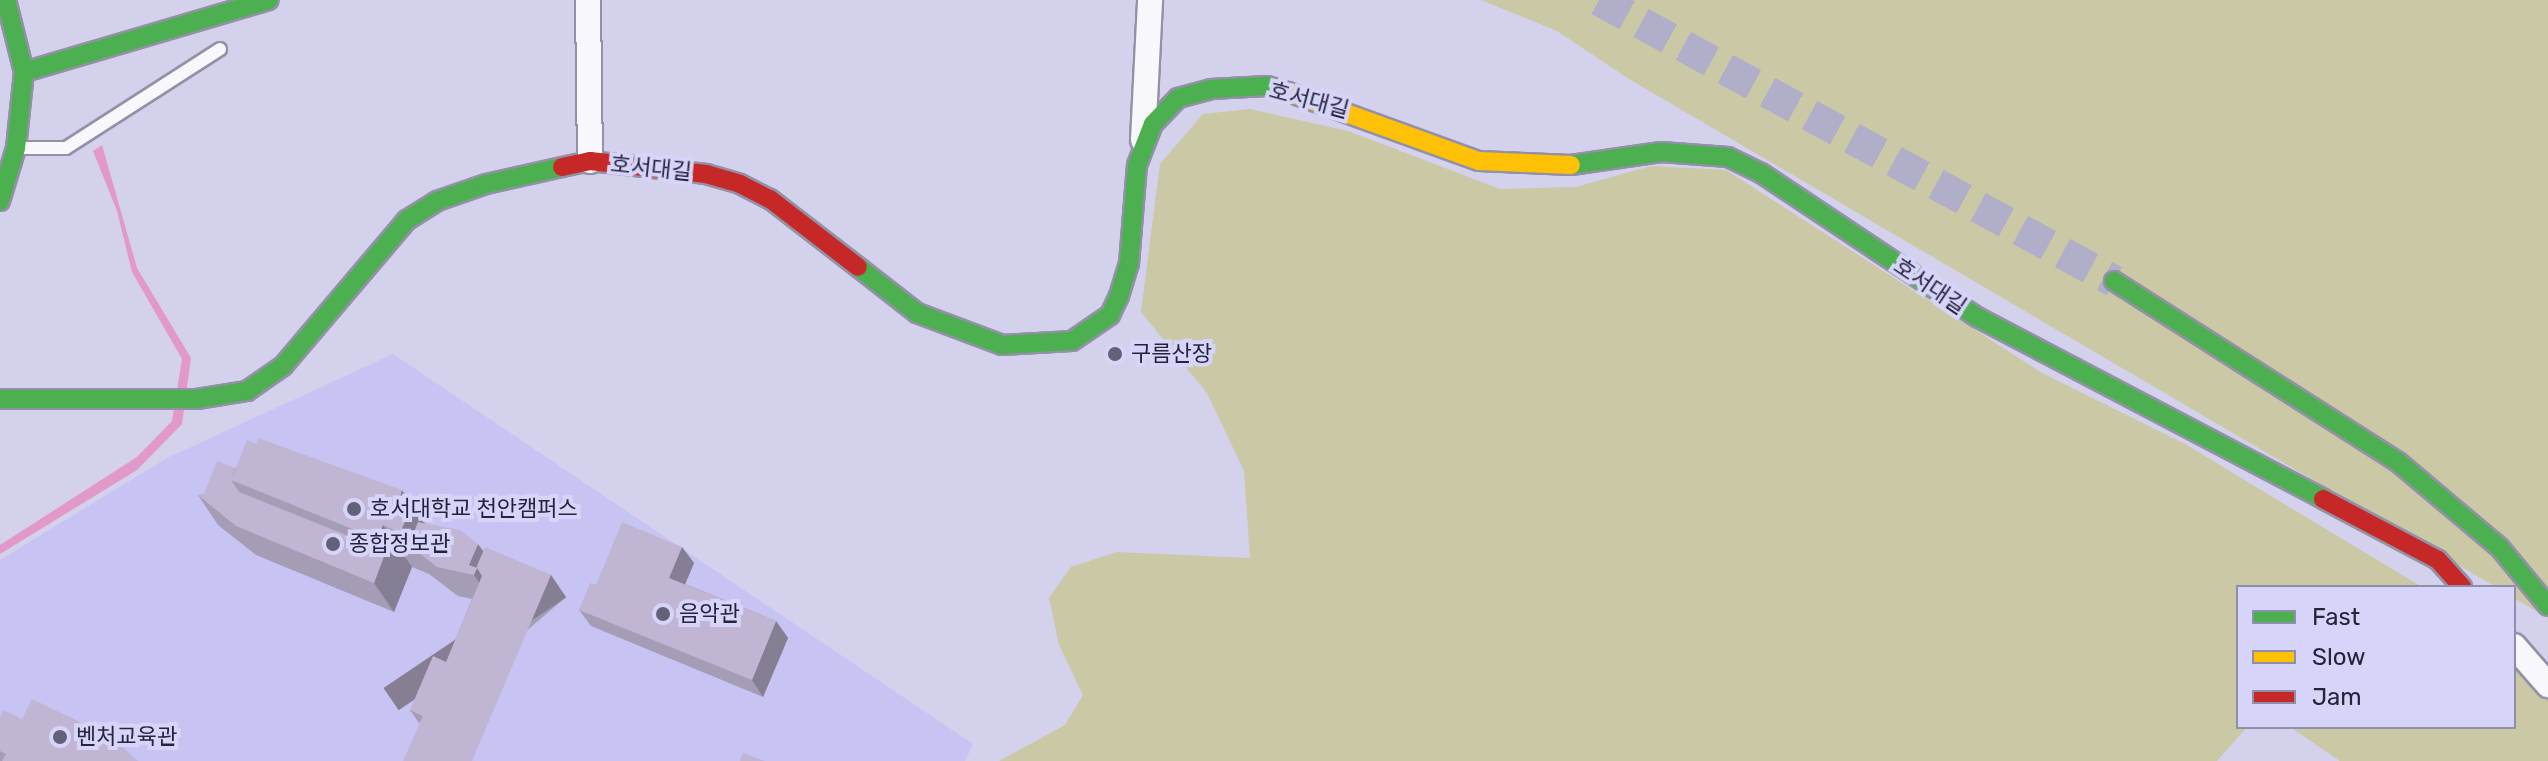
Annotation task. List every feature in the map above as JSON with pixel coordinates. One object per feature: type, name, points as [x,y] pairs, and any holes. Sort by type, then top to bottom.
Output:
[{"type":"street","points":[[0,201],[16,148],[24,72],[6,0]]},
{"type":"street","points":[[24,72],[269,0]]},
{"type":"street","points":[[588,0],[590,161]]},
{"type":"street","points":[[1143,143],[1150,0]]},
{"type":"street","name":"호서대길","points":[[0,399],[197,399],[247,391],[283,366],[382,245],[437,201],[590,161],[706,174],[740,184],[770,199],[917,313],[1002,345],[1038,347],[1072,341],[1110,315],[1129,264],[1143,143],[1178,98],[1211,89],[1267,86],[1325,101],[1479,161],[1550,168],[1661,152],[1728,157],[1977,317],[2438,560],[2460,585]]},
{"type":"street","points":[[2114,281],[2398,462],[2500,548],[2548,606]]},
{"type":"street","points":[[2516,648],[2548,685]]},
{"type":"lane","points":[[16,148],[66,148],[220,49]]},
{"type":"shaded area","points":[[1481,0],[2548,0],[2548,618],[2516,599],[2516,585],[2493,585],[1629,79],[1557,31]]},
{"type":"shaded area","points":[[1250,109],[1348,131],[1500,189],[1576,187],[1651,166],[1726,170],[2042,373],[2185,444],[2419,585],[2236,585],[2236,729],[2245,729],[2217,761],[999,761],[1065,725],[1083,695],[1059,645],[1049,598],[1071,567],[1117,552],[1250,558],[1244,471],[1207,393],[1141,312],[1160,164],[1203,114]]},
{"type":"shaded area","points":[[102,145],[137,268],[191,358],[182,424],[137,470],[0,554],[0,545],[137,457],[172,421],[182,359],[132,272],[117,211],[93,151]]},
{"type":"shaded area","name":"호서대학교 천안캠퍼스","points":[[393,354],[973,744],[965,761],[0,761],[0,560],[167,458]]},
{"type":"shaded area","points":[[2516,643],[2548,664],[2548,761],[2340,761],[2293,729],[2516,729]]},
{"type":"building","points":[[258,438],[402,490],[397,504],[410,510],[400,533],[383,525],[377,539],[231,480],[247,440],[256,444]]},
{"type":"building","points":[[217,461],[235,468],[231,480],[239,492],[386,551],[374,583],[236,526],[198,495],[204,494]]},
{"type":"building","points":[[418,522],[460,530],[478,544],[469,565],[477,568],[474,575],[437,567],[409,545]]},
{"type":"building","name":"음악관","points":[[622,522],[682,547],[669,578],[776,621],[752,680],[579,610],[590,583],[596,585]]},
{"type":"building","points":[[485,547],[551,575],[472,761],[403,761],[423,716],[410,710],[433,656],[446,662],[482,576],[477,568],[474,573]]},
{"type":"building","points":[[32,699],[111,737],[138,761],[2,761],[6,754],[0,751],[0,717],[3,710],[22,719]]},
{"type":"building","points":[[743,753],[765,761],[740,761]]},
{"type":"tunnel","points":[[1599,0],[2114,281]]},
{"type":"traffic: fast","points":[[0,201],[16,148],[24,72],[6,0]]},
{"type":"traffic: fast","points":[[24,72],[269,0]]},
{"type":"traffic: fast","points":[[858,267],[917,313],[1002,345],[1072,341],[1110,315],[1119,296],[1129,264],[1137,165],[1153,124],[1178,98],[1211,89],[1267,86],[1288,92]]},
{"type":"traffic: fast","points":[[1571,165],[1661,152],[1728,157],[1761,173],[1977,317],[2323,499]]},
{"type":"traffic: fast","points":[[0,399],[197,399],[247,391],[283,366],[407,220],[437,201],[486,184],[562,167]]},
{"type":"traffic: fast","points":[[2114,281],[2398,462],[2500,548],[2548,606]]},
{"type":"traffic: slow","points":[[1288,92],[1479,161],[1571,165]]},
{"type":"traffic: jam","points":[[562,167],[590,161],[706,174],[740,184],[770,199],[858,267]]},
{"type":"traffic: jam","points":[[2323,499],[2438,560],[2460,585]]},
{"type":"place","name":"구름산장","points":[[1115,354]]},
{"type":"place","name":"호서대학교 천안캠퍼스","points":[[354,509]]},
{"type":"place","name":"종합정보관","points":[[333,544]]},
{"type":"place","name":"음악관","points":[[663,614]]},
{"type":"place","name":"벤처교육관","points":[[60,737]]}]
